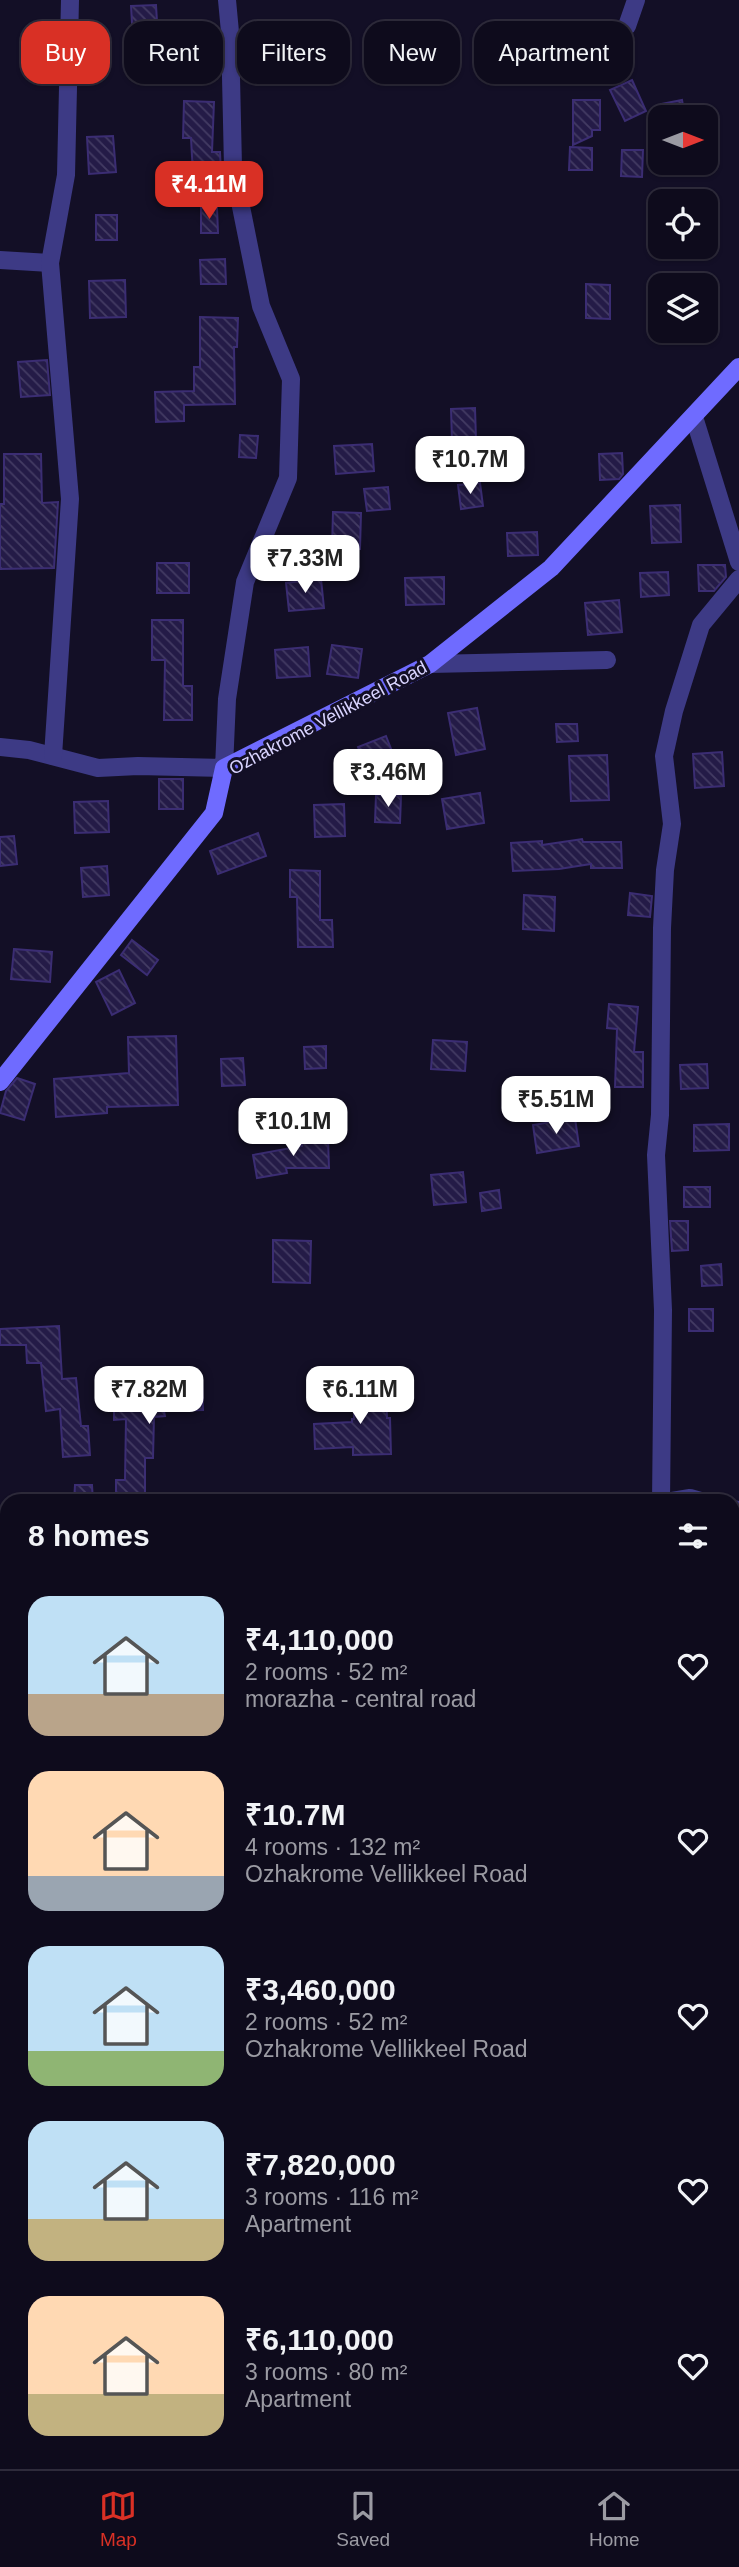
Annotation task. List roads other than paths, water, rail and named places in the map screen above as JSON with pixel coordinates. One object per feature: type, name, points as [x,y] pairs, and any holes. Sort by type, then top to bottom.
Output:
[{"type":"main road","name":"Ozhakrome Vellikkeel Road","points":[[0,1082],[214,813],[224,768],[430,664],[551,568],[739,367]]},
{"type":"street","points":[[53,756],[70,499],[50,263],[66,175],[70,0]]},
{"type":"street","points":[[0,747],[29,750],[98,768],[224,768],[227,699],[245,582],[288,478],[291,380],[261,306],[233,167],[227,0]]},
{"type":"street","points":[[629,21],[636,0]]},
{"type":"street","points":[[0,260],[50,263]]},
{"type":"street","points":[[694,417],[739,562]]},
{"type":"street","points":[[664,1494],[663,1310],[656,1155],[660,1115],[662,928],[665,870],[672,824],[664,756],[674,710],[701,625],[739,579]]},
{"type":"street","points":[[430,664],[607,660]]}]
